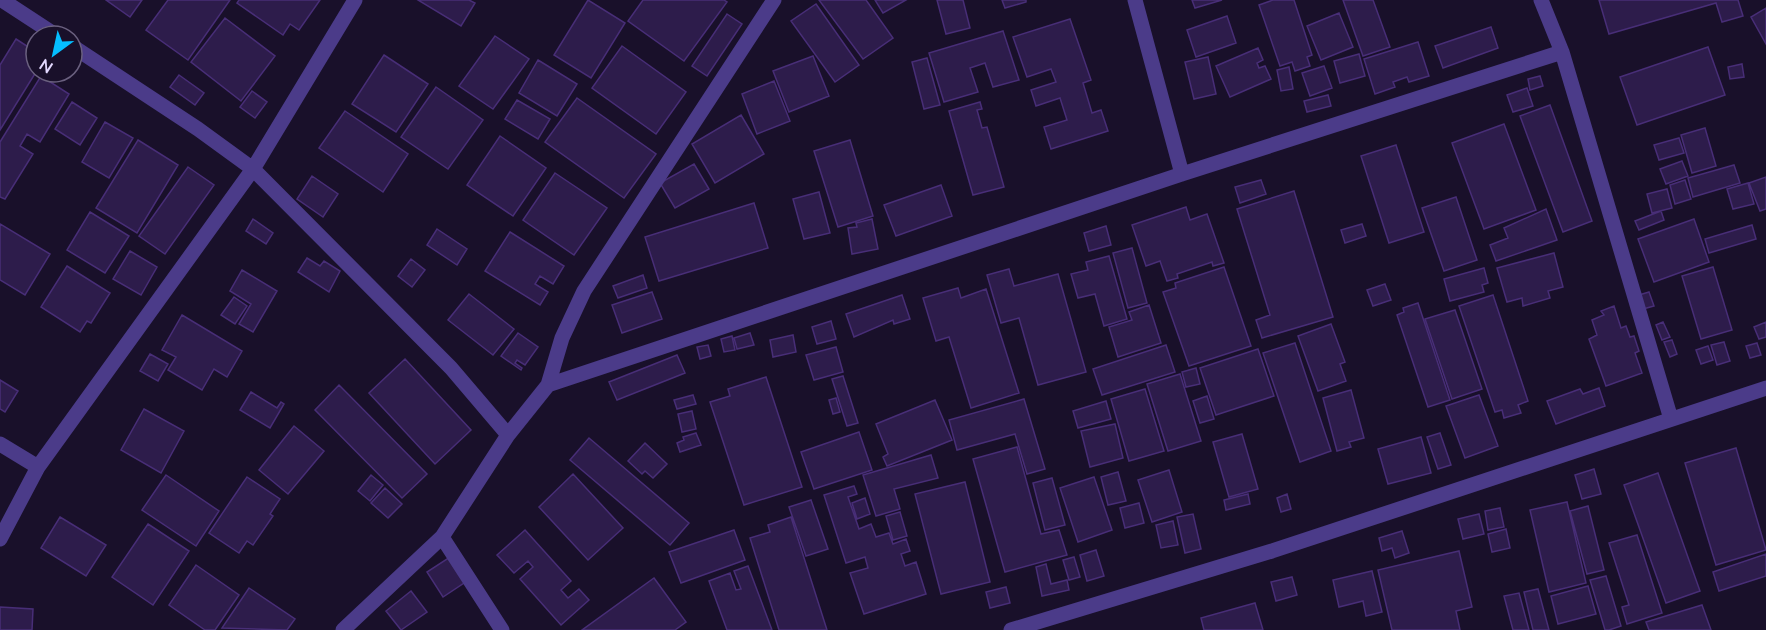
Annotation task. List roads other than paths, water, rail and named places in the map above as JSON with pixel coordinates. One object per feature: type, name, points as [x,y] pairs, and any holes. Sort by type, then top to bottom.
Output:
[{"type":"street","points":[[2,0],[39,24]]},
{"type":"street","points":[[0,539],[38,467],[253,169],[355,0]]},
{"type":"street","points":[[343,630],[442,537],[507,435],[548,385],[562,338],[584,291],[774,0]]},
{"type":"street","points":[[1135,0],[1182,174]]},
{"type":"street","points":[[1542,0],[1562,52],[1671,418]]},
{"type":"street","points":[[548,385],[1182,174],[1562,52]]},
{"type":"street","points":[[84,54],[198,129],[253,169],[452,368],[507,435]]},
{"type":"street","points":[[1011,630],[1272,551],[1766,388]]},
{"type":"street","points":[[0,444],[38,467]]},
{"type":"street","points":[[442,537],[502,630]]}]
